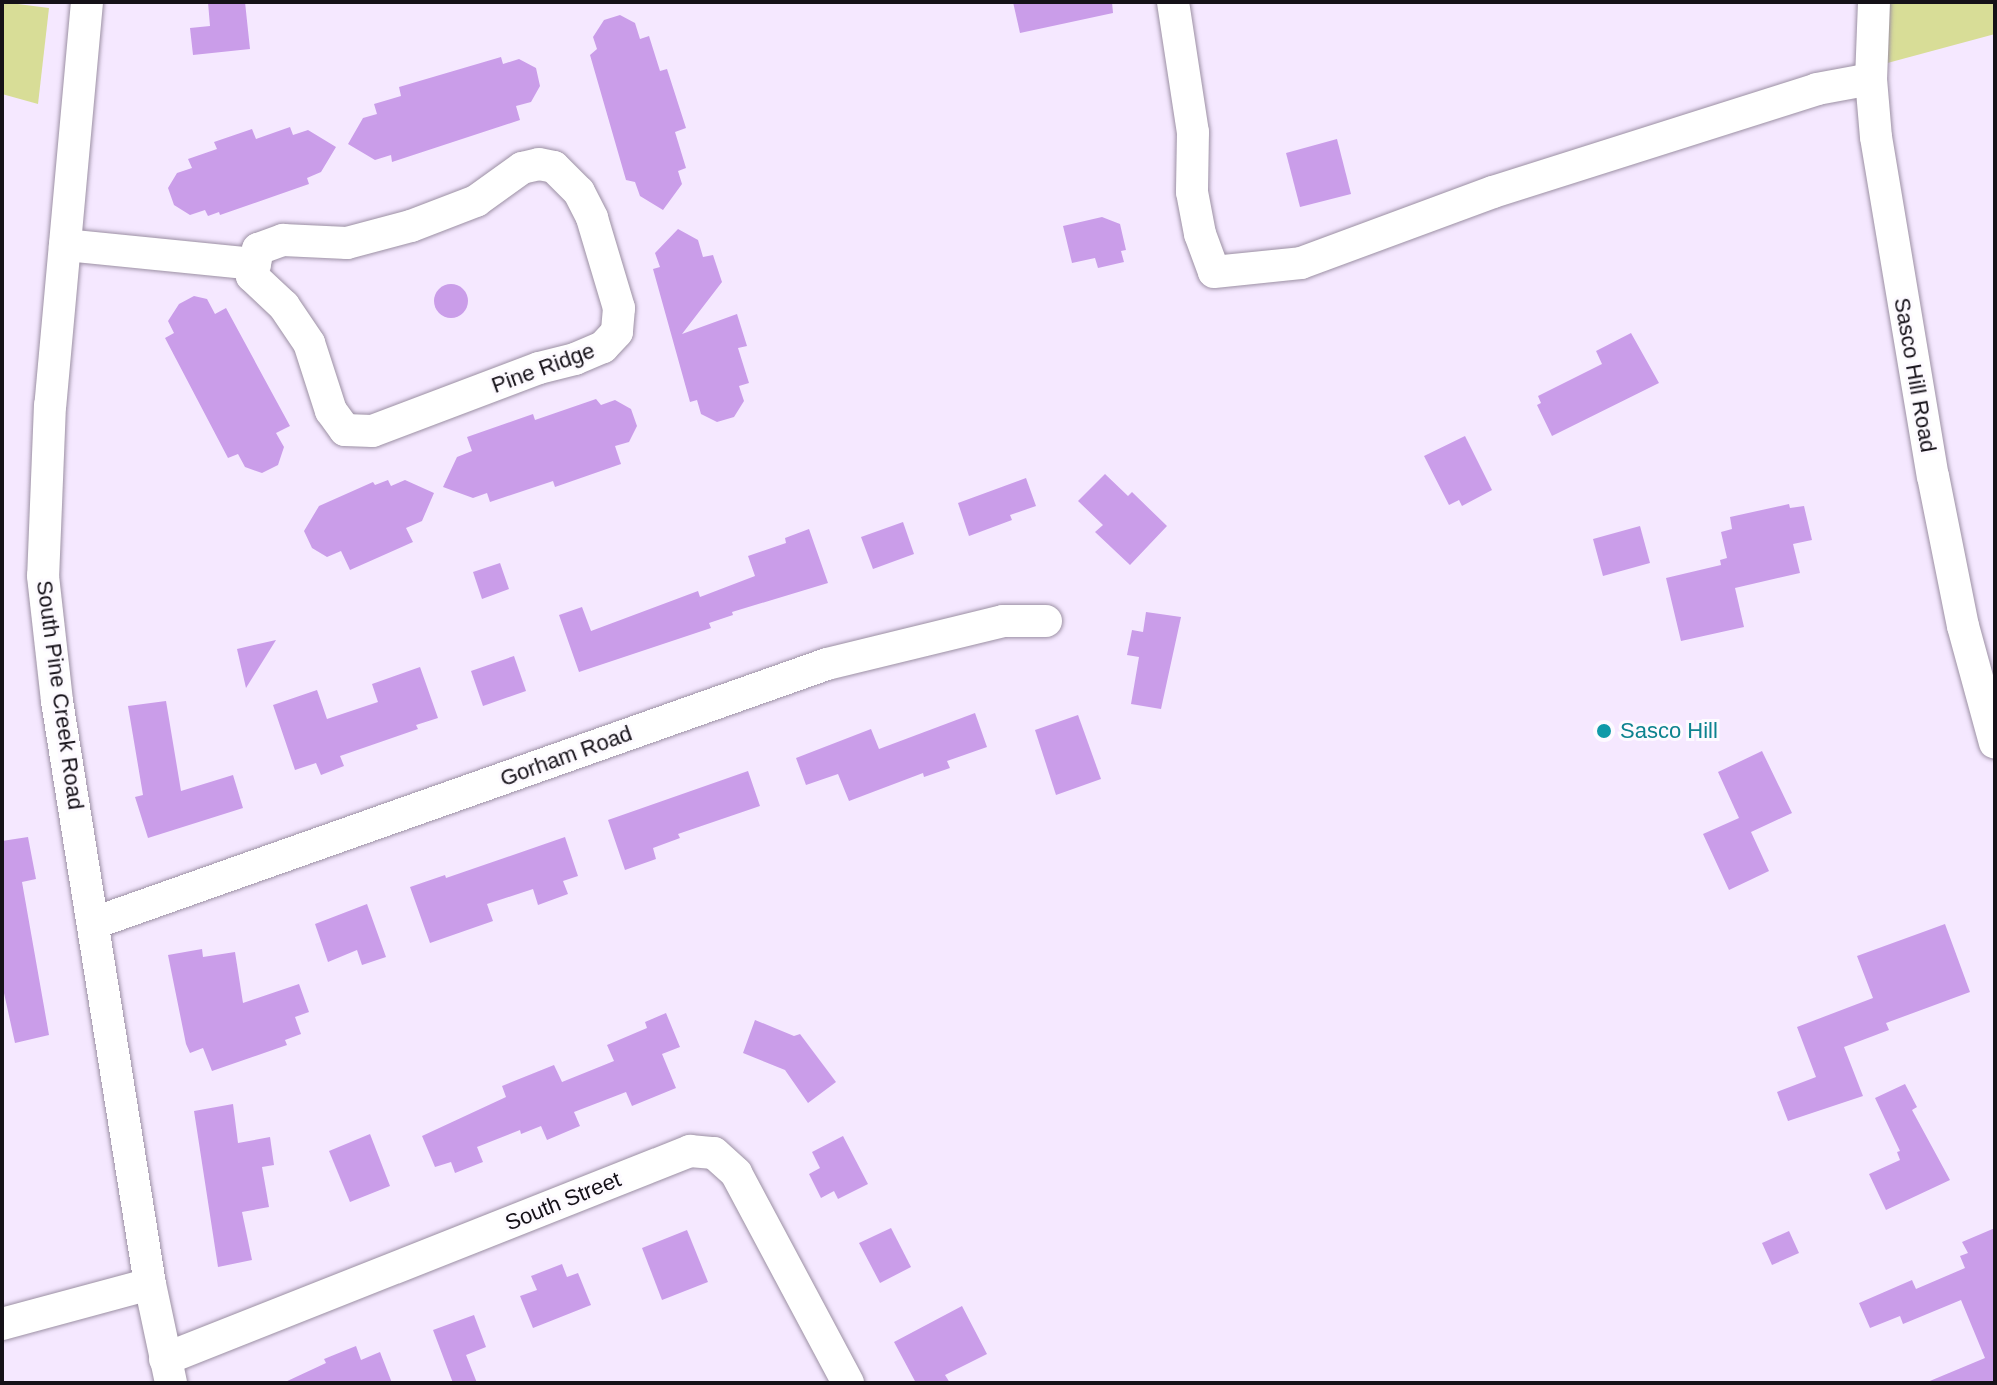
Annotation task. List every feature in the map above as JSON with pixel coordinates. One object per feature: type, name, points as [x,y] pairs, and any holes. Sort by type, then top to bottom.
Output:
[{"type":"street","name":"South Pine Creek Road","points":[[87,2],[45,484],[43,576],[57,701],[150,1284],[168,1371]]},
{"type":"street","points":[[1173,2],[1193,132],[1192,192],[1200,234],[1214,272],[1301,263],[1493,192],[1817,89],[1871,79]]},
{"type":"street","name":"Sasco Hill Road","points":[[1874,2],[1871,79],[1876,137],[1933,476],[1963,626],[1995,743]]},
{"type":"street","name":"Pine Ridge","points":[[539,164],[554,167],[579,192],[592,218],[619,308],[617,332],[603,347],[575,359],[539,368],[372,431],[345,430],[331,411],[309,343],[284,306],[252,276],[255,264],[258,249],[283,240],[347,243],[411,226],[476,201],[522,168],[539,164]]},
{"type":"street","points":[[65,245],[255,264]]},
{"type":"street","name":"Gorham Road","points":[[94,923],[827,664],[1003,621],[1046,621]]},
{"type":"street","name":"South Street","points":[[168,1371],[690,1151],[714,1153],[736,1173],[848,1383]]},
{"type":"street","points":[[2,1324],[150,1284]]},
{"type":"green space","points":[[2,2],[49,8],[38,104],[2,94]]},
{"type":"green space","points":[[1881,2],[1995,2],[1995,34],[1880,65]]},
{"type":"building","points":[[208,2],[245,2],[250,49],[193,55],[190,28],[210,26]]},
{"type":"building","points":[[1013,2],[1112,2],[1113,13],[1020,33]]},
{"type":"building","points":[[620,15],[635,23],[640,39],[649,36],[660,71],[667,69],[686,128],[675,132],[686,168],[678,171],[682,184],[663,210],[640,196],[635,182],[626,180],[590,55],[597,49],[593,37],[604,20]]},
{"type":"building","points":[[501,57],[503,64],[519,59],[536,68],[540,86],[531,102],[516,106],[520,120],[392,162],[391,155],[375,160],[348,144],[363,118],[377,114],[374,104],[401,96],[399,87]]},
{"type":"building","points":[[290,127],[293,135],[308,130],[336,147],[321,172],[307,178],[309,184],[220,215],[219,212],[208,216],[205,210],[190,215],[174,205],[168,188],[177,173],[192,168],[188,159],[217,149],[214,142],[252,129],[256,139]]},
{"type":"building","points":[[1337,139],[1351,194],[1300,207],[1286,153]]},
{"type":"building","points":[[1102,217],[1120,224],[1126,250],[1121,251],[1124,262],[1098,268],[1095,258],[1072,263],[1063,226]]},
{"type":"building","points":[[678,229],[698,240],[703,257],[713,255],[722,282],[682,334],[737,314],[747,346],[738,348],[749,383],[739,386],[744,401],[734,417],[717,422],[701,414],[697,400],[690,402],[653,269],[660,267],[655,253]]},
{"type":"building","points":[[451,284],[463,289],[468,301],[463,313],[451,318],[439,313],[434,301],[439,289]]},
{"type":"building","points":[[194,296],[207,299],[215,314],[226,308],[290,426],[276,433],[284,447],[278,465],[262,473],[245,467],[238,454],[228,458],[165,338],[174,333],[168,321],[179,304]]},
{"type":"building","points":[[1631,333],[1659,383],[1552,436],[1537,405],[1541,403],[1538,396],[1602,364],[1596,351]]},
{"type":"building","points":[[596,399],[601,405],[615,400],[631,409],[637,426],[629,442],[615,446],[621,464],[555,487],[553,481],[490,502],[487,493],[473,498],[443,487],[457,457],[472,451],[467,437],[533,414],[535,420]]},
{"type":"building","points":[[1465,436],[1492,490],[1462,506],[1459,500],[1449,505],[1424,456]]},
{"type":"building","points":[[1105,474],[1128,496],[1132,492],[1167,526],[1130,565],[1095,532],[1103,525],[1078,501]]},
{"type":"building","points":[[1026,478],[1036,506],[1010,515],[1012,520],[969,536],[958,503]]},
{"type":"building","points":[[388,480],[391,486],[405,480],[434,493],[422,521],[406,528],[413,542],[350,570],[341,551],[327,557],[312,548],[304,531],[319,506],[373,482],[375,485]]},
{"type":"building","points":[[1789,504],[1790,508],[1804,506],[1812,540],[1793,544],[1800,573],[1735,588],[1744,627],[1681,641],[1666,578],[1721,565],[1720,560],[1727,558],[1721,532],[1732,529],[1730,517]]},
{"type":"building","points":[[903,522],[914,554],[873,569],[861,537]]},
{"type":"building","points":[[1640,526],[1650,563],[1603,576],[1593,539]]},
{"type":"building","points":[[809,529],[828,583],[732,612],[733,615],[709,623],[711,628],[579,672],[559,615],[582,607],[591,631],[698,591],[700,597],[755,576],[748,556],[786,543],[785,538]]},
{"type":"building","points":[[500,563],[509,589],[482,599],[473,572]]},
{"type":"building","points":[[1146,612],[1181,617],[1161,709],[1131,704],[1139,657],[1127,655],[1132,630],[1143,632]]},
{"type":"building","points":[[276,640],[246,688],[237,649]]},
{"type":"building","points":[[514,656],[526,691],[483,706],[471,671]]},
{"type":"building","points":[[420,667],[438,718],[416,725],[418,729],[340,756],[344,766],[321,775],[316,763],[295,770],[273,705],[317,690],[327,719],[378,702],[372,684]]},
{"type":"building","points":[[166,701],[181,791],[233,775],[243,808],[148,838],[135,797],[143,795],[128,706]]},
{"type":"building","points":[[975,713],[987,747],[947,761],[950,768],[924,777],[923,773],[849,801],[838,774],[806,785],[796,758],[871,729],[879,749]]},
{"type":"building","points":[[1078,715],[1101,779],[1056,795],[1035,730]]},
{"type":"building","points":[[1762,751],[1792,813],[1751,832],[1769,871],[1729,890],[1703,834],[1739,818],[1718,772]]},
{"type":"building","points":[[748,771],[760,806],[678,834],[680,838],[653,848],[656,859],[625,870],[608,820]]},
{"type":"building","points":[[28,837],[36,879],[22,882],[49,1035],[15,1043],[2,984],[2,841]]},
{"type":"building","points":[[565,837],[578,876],[563,881],[568,894],[538,905],[533,889],[487,904],[493,921],[430,943],[410,887],[445,875],[446,878]]},
{"type":"building","points":[[367,904],[386,957],[362,965],[357,950],[328,962],[315,924]]},
{"type":"building","points":[[1945,924],[1970,992],[1886,1023],[1889,1030],[1844,1047],[1863,1096],[1788,1121],[1777,1092],[1816,1077],[1797,1027],[1873,998],[1857,956]]},
{"type":"building","points":[[202,949],[203,957],[235,952],[243,1003],[299,984],[309,1012],[295,1017],[301,1034],[285,1040],[287,1045],[212,1071],[203,1048],[190,1053],[168,955]]},
{"type":"building","points":[[666,1013],[680,1047],[662,1054],[676,1088],[632,1106],[626,1092],[574,1112],[580,1126],[547,1140],[541,1126],[521,1134],[520,1130],[477,1147],[483,1162],[455,1173],[451,1162],[435,1167],[422,1136],[506,1097],[502,1086],[554,1065],[562,1082],[614,1061],[607,1045],[647,1028],[645,1022]]},
{"type":"building","points":[[755,1020],[794,1036],[800,1034],[836,1082],[808,1103],[785,1070],[743,1053]]},
{"type":"building","points":[[1905,1084],[1917,1107],[1912,1110],[1950,1180],[1886,1210],[1869,1174],[1900,1160],[1897,1152],[1900,1151],[1875,1098]]},
{"type":"building","points":[[233,1104],[238,1143],[270,1137],[274,1165],[262,1167],[269,1207],[242,1212],[252,1260],[218,1267],[194,1111]]},
{"type":"building","points":[[370,1134],[390,1186],[350,1202],[329,1151]]},
{"type":"building","points":[[843,1136],[868,1184],[838,1199],[834,1191],[821,1198],[809,1174],[820,1168],[812,1152]]},
{"type":"building","points":[[891,1228],[911,1267],[880,1283],[859,1243]]},
{"type":"building","points":[[1995,1228],[1995,1383],[1925,1383],[1985,1358],[1961,1300],[1903,1324],[1900,1316],[1870,1328],[1859,1303],[1912,1280],[1916,1289],[1965,1268],[1960,1256],[1968,1253],[1962,1242]]},
{"type":"building","points":[[687,1230],[708,1282],[662,1300],[642,1248]]},
{"type":"building","points":[[1789,1231],[1799,1253],[1772,1265],[1762,1243]]},
{"type":"building","points":[[562,1264],[567,1277],[578,1273],[591,1305],[533,1328],[520,1296],[537,1290],[531,1276]]},
{"type":"building","points":[[962,1306],[987,1354],[945,1375],[950,1383],[916,1383],[894,1342]]},
{"type":"building","points":[[474,1315],[486,1347],[466,1355],[477,1383],[453,1383],[433,1330]]},
{"type":"building","points":[[356,1346],[361,1360],[380,1352],[392,1383],[283,1383],[326,1363],[324,1359]]},
{"type":"place","name":"Sasco Hill","points":[[1604,731]]}]
